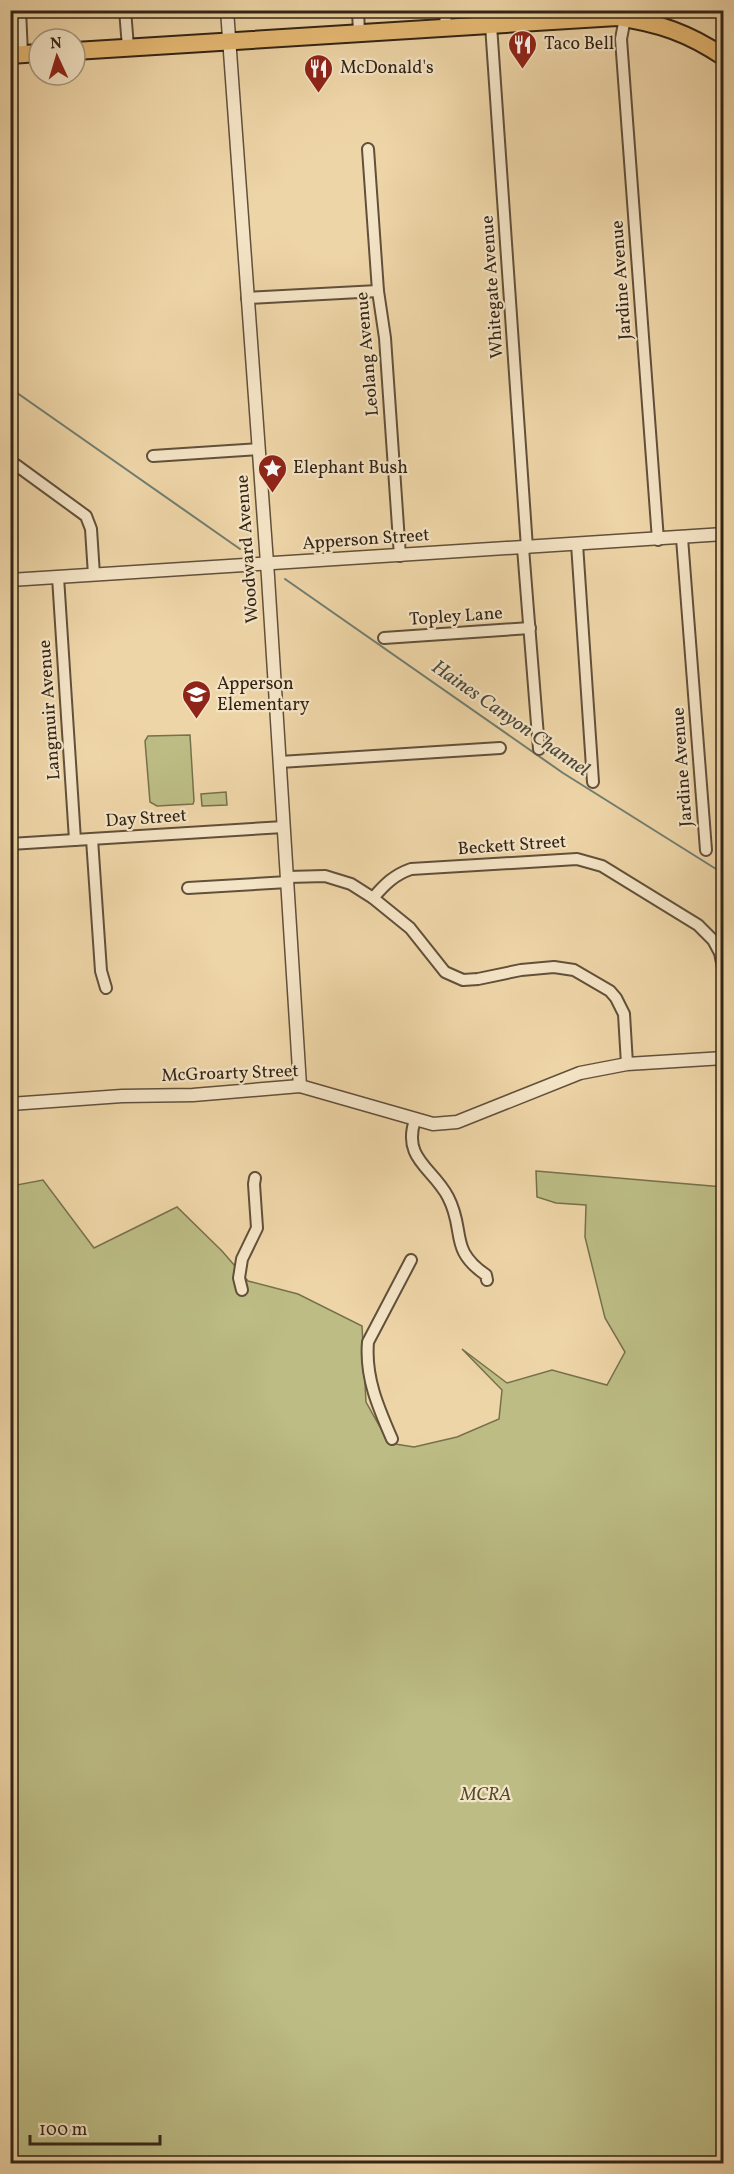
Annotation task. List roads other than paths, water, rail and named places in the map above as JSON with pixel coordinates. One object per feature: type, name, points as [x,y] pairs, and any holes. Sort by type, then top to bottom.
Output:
[{"type":"main road","points":[[87,50],[491,25],[556,15],[621,17],[654,23],[687,34],[723,57]]},
{"type":"street","points":[[20,10],[24,54]]},
{"type":"street","points":[[125,10],[128,47]]},
{"type":"street","name":"Woodward Avenue","points":[[226,10],[267,564],[300,1086]]},
{"type":"street","points":[[358,10],[359,33]]},
{"type":"street","points":[[445,10],[446,28]]},
{"type":"street","points":[[621,17],[678,10]]},
{"type":"street","name":"Jardine Avenue","points":[[621,17],[658,540]]},
{"type":"street","name":"Whitegate Avenue","points":[[491,25],[539,749]]},
{"type":"street","name":"Leolang Avenue","points":[[368,149],[378,291],[385,338],[400,556]]},
{"type":"street","points":[[248,298],[378,291]]},
{"type":"street","points":[[153,456],[259,448]]},
{"type":"street","points":[[16,465],[86,516],[91,529],[94,575]]},
{"type":"street","name":"Apperson Street","points":[[10,580],[658,540],[723,534]]},
{"type":"street","name":"Jardine Avenue","points":[[682,538],[706,850]]},
{"type":"street","points":[[577,544],[593,782]]},
{"type":"street","name":"Langmuir Avenue","points":[[58,577],[75,840]]},
{"type":"street","name":"Topley Lane","points":[[384,638],[530,628]]},
{"type":"street","points":[[280,762],[500,748]]},
{"type":"street","name":"Day Street","points":[[10,844],[285,826]]},
{"type":"street","points":[[92,839],[101,971],[105,988]]},
{"type":"street","name":"Beckett Street","points":[[373,898],[392,878],[411,869],[577,859],[602,866],[698,925],[713,940],[720,953],[723,972]]},
{"type":"street","points":[[188,888],[317,875],[334,878],[351,884],[373,898],[410,928],[443,969],[463,980],[478,980],[521,970],[564,968],[574,970],[610,991],[616,998],[624,1014],[627,1064]]},
{"type":"street","name":"McGroarty Street","points":[[10,1104],[102,1097],[193,1095],[300,1086],[436,1125],[457,1122],[580,1073],[627,1064],[723,1058]]},
{"type":"street","points":[[415,1120],[411,1131],[414,1150],[421,1164],[448,1198],[464,1255],[486,1275],[487,1280]]},
{"type":"street","points":[[242,1290],[239,1271],[242,1259],[257,1228],[255,1178]]},
{"type":"street","points":[[392,1439],[375,1402],[370,1382],[368,1342],[411,1260]]},
{"type":"waterway","name":"Haines Canyon Channel","points":[[10,388],[240,549]]},
{"type":"waterway","name":"Haines Canyon Channel","points":[[285,579],[563,773],[724,874]]},
{"type":"place","name":"Taco Bell","points":[[523,70]]},
{"type":"place","name":"McDonald's","points":[[319,94]]},
{"type":"place","name":"Elephant Bush","points":[[272,494]]},
{"type":"place","name":"Apperson Elementary","points":[[196,720]]},
{"type":"park label","name":"MCRA","points":[[486,1795]]}]
